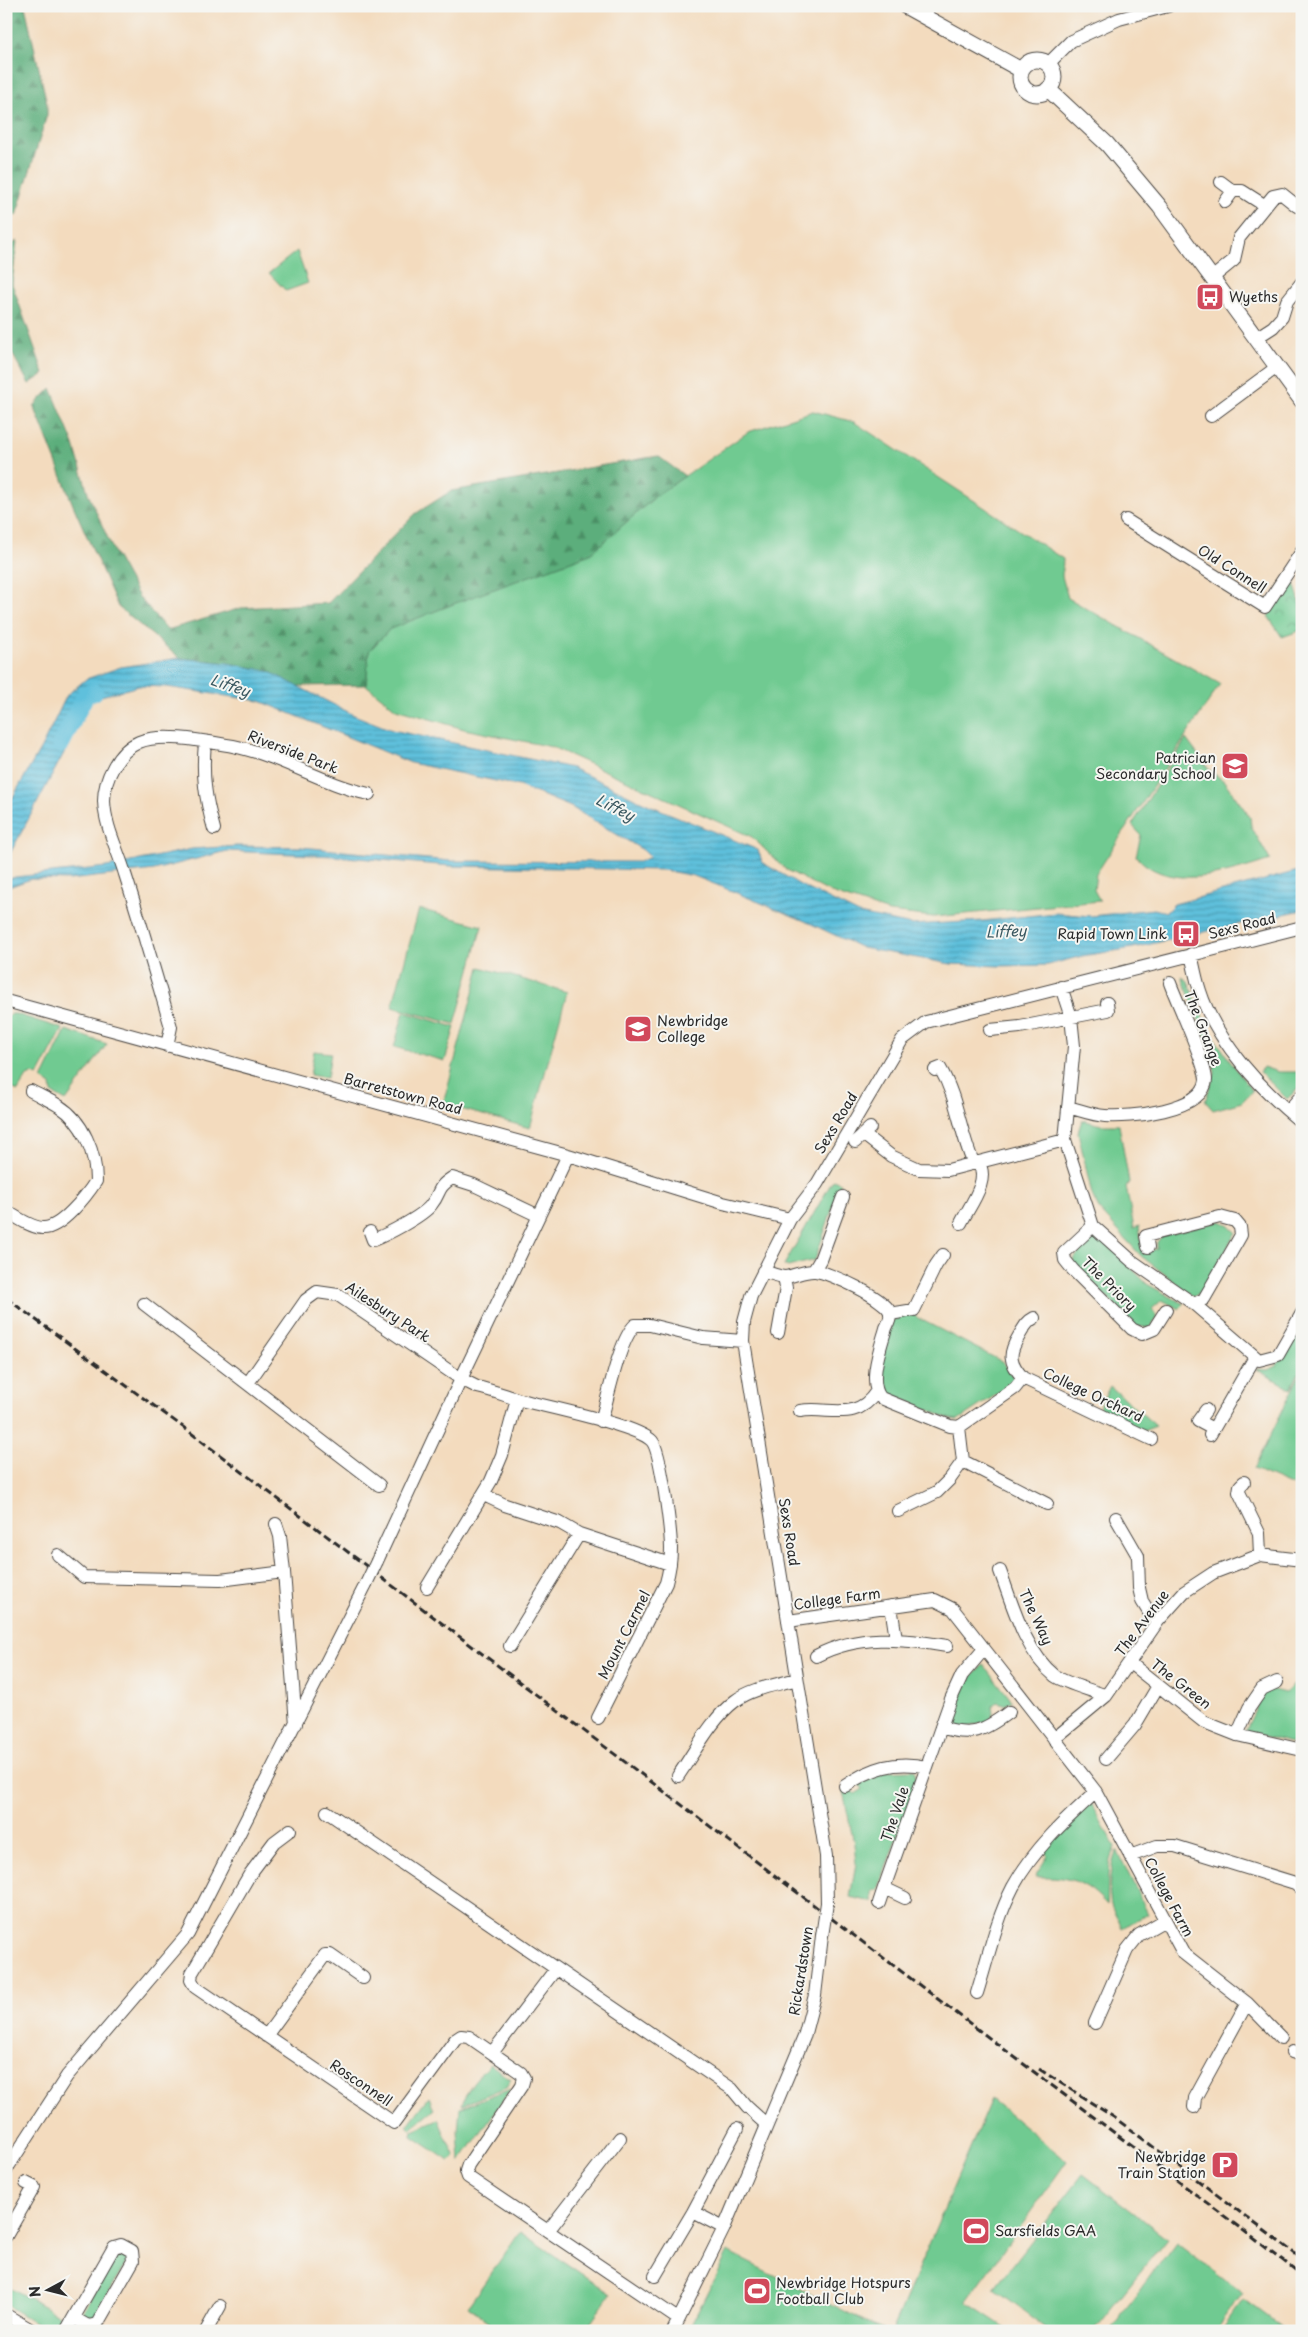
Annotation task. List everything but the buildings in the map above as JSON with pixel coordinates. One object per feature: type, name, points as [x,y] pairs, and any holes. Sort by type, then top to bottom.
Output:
[{"type":"main road","points":[[905,6],[1021,70]]},
{"type":"main road","points":[[1033,60],[1040,60],[1048,64],[1054,75],[1052,84],[1042,93],[1030,92],[1021,81],[1021,70],[1033,60]]},
{"type":"main road","points":[[1048,89],[1107,144],[1160,207],[1302,401]]},
{"type":"street","points":[[1048,64],[1071,41],[1119,20],[1168,6]]},
{"type":"street","points":[[1221,182],[1233,191],[1242,191],[1264,205]]},
{"type":"street","points":[[1225,202],[1233,191]]},
{"type":"street","points":[[1212,278],[1234,260],[1239,238],[1273,196],[1282,194],[1298,206],[1302,206]]},
{"type":"street","points":[[1256,338],[1273,327],[1282,317],[1287,300],[1302,282]]},
{"type":"street","points":[[1211,416],[1277,367]]},
{"type":"street","name":"Old Connell","points":[[1126,520],[1266,607],[1302,550]]},
{"type":"street","name":"Riverside Park","points":[[167,1046],[171,1027],[125,872],[108,828],[104,800],[110,773],[122,754],[139,742],[160,738],[205,742],[235,747],[289,765],[348,790],[368,794]]},
{"type":"street","points":[[205,742],[203,779],[206,800],[214,829]]},
{"type":"street","name":"Sexs Road","points":[[788,1621],[743,1341],[744,1322],[750,1296],[790,1218],[817,1184],[902,1040],[926,1022],[1302,927]]},
{"type":"street","points":[[1191,954],[1200,993],[1220,1033],[1266,1092],[1302,1123]]},
{"type":"street","name":"The Grange","points":[[1068,1107],[1104,1116],[1128,1116],[1179,1107],[1198,1096],[1204,1090],[1206,1079],[1182,1000],[1170,984]]},
{"type":"street","points":[[1061,987],[1070,1017],[1074,1046],[1065,1140],[1093,1226],[1152,1276],[1194,1304],[1259,1360],[1266,1360],[1278,1355],[1302,1313]]},
{"type":"street","name":"Barretstown Road","points":[[6,1000],[167,1046],[568,1155],[722,1203],[790,1218]]},
{"type":"street","points":[[997,1027],[1108,1010],[1107,1004]]},
{"type":"street","points":[[935,1070],[940,1068],[950,1085],[957,1105],[958,1121],[964,1142],[983,1173],[981,1183],[970,1195],[961,1223]]},
{"type":"street","points":[[6,1211],[42,1228],[51,1226],[76,1206],[96,1181],[96,1171],[85,1134],[75,1120],[60,1106],[31,1091]]},
{"type":"street","points":[[1288,1112],[1302,1095]]},
{"type":"street","points":[[863,1135],[891,1156],[918,1169],[948,1170],[1065,1140]]},
{"type":"street","points":[[6,2170],[67,2076],[188,1934],[366,1584],[460,1379],[568,1155]]},
{"type":"street","points":[[370,1232],[373,1240],[411,1220],[431,1206],[440,1185],[452,1178],[474,1184],[539,1216]]},
{"type":"street","points":[[814,1270],[820,1260],[843,1197]]},
{"type":"street","points":[[1148,1247],[1146,1236],[1220,1217],[1234,1221],[1240,1227],[1241,1235],[1204,1299],[1194,1304]]},
{"type":"street","name":"The Priory","points":[[1093,1226],[1064,1253],[1065,1260],[1073,1270],[1132,1329],[1142,1334],[1154,1329],[1166,1310]]},
{"type":"street","points":[[890,1314],[914,1310],[936,1265],[943,1255]]},
{"type":"street","points":[[763,1271],[784,1277],[814,1270],[827,1273],[888,1306],[890,1314],[878,1356],[875,1380],[876,1392],[881,1398],[950,1426],[959,1427],[963,1461],[950,1479],[937,1492],[898,1511]]},
{"type":"street","points":[[778,1333],[786,1288],[784,1277]]},
{"type":"street","name":"Ailesbury Park","points":[[248,1383],[301,1308],[317,1292],[338,1295],[460,1379]]},
{"type":"street","points":[[144,1304],[379,1485]]},
{"type":"street","name":"College Orchard","points":[[1034,1318],[1027,1322],[1013,1346],[1011,1357],[1014,1368],[1023,1378],[1151,1439]]},
{"type":"street","points":[[602,1421],[624,1342],[629,1330],[634,1325],[650,1325],[703,1338],[743,1341]]},
{"type":"street","points":[[1206,1410],[1196,1424],[1212,1432],[1255,1357]]},
{"type":"street","name":"College Orchard","points":[[959,1427],[1016,1388],[1023,1378]]},
{"type":"street","name":"Mount Carmel","points":[[460,1379],[517,1399],[602,1421],[641,1434],[650,1439],[654,1444],[667,1510],[671,1546],[670,1564],[666,1583],[598,1718]]},
{"type":"street","points":[[800,1411],[810,1409],[846,1412],[863,1407],[876,1392]]},
{"type":"street","points":[[428,1587],[484,1495],[502,1455],[517,1399]]},
{"type":"street","points":[[963,1461],[1047,1504]]},
{"type":"street","points":[[1244,1482],[1240,1486],[1239,1492],[1259,1533],[1260,1555]]},
{"type":"street","points":[[484,1495],[505,1505],[560,1523],[579,1534],[670,1564]]},
{"type":"street","points":[[1116,1518],[1138,1556],[1139,1588],[1142,1600],[1150,1614],[1158,1621]]},
{"type":"street","points":[[276,1524],[280,1536],[284,1572],[296,1724]]},
{"type":"street","points":[[510,1646],[579,1534]]},
{"type":"street","points":[[58,1555],[84,1577],[220,1580],[284,1572]]},
{"type":"street","name":"The Avenue","points":[[1054,1739],[1106,1696],[1158,1621],[1184,1592],[1213,1573],[1260,1555],[1302,1560]]},
{"type":"street","name":"The Way","points":[[1000,1570],[1014,1611],[1043,1664],[1057,1677],[1106,1696]]},
{"type":"street","name":"College Farm","points":[[788,1621],[935,1600],[954,1609],[1096,1792],[1183,1953],[1247,2003],[1281,2038]]},
{"type":"street","name":"College Farm","points":[[891,1606],[896,1639]]},
{"type":"street","name":"Rickardstown","points":[[675,2325],[724,2228],[804,2037],[815,1995],[827,1902],[826,1856],[788,1621]]},
{"type":"street","points":[[816,1656],[833,1647],[870,1640],[896,1639],[946,1646]]},
{"type":"street","name":"The Vale","points":[[879,1903],[941,1727],[962,1675],[984,1649]]},
{"type":"street","name":"The Green","points":[[1130,1663],[1204,1722],[1237,1735],[1302,1750]]},
{"type":"street","points":[[678,1776],[723,1711],[736,1700],[753,1692],[797,1678]]},
{"type":"street","points":[[1237,1735],[1249,1708],[1262,1689],[1277,1682]]},
{"type":"street","points":[[1106,1759],[1135,1725],[1158,1686]]},
{"type":"street","points":[[941,1727],[955,1732],[973,1732],[992,1724],[1009,1712]]},
{"type":"street","points":[[845,1786],[861,1775],[878,1767],[899,1764],[927,1767]]},
{"type":"street","points":[[977,1993],[999,1922],[1013,1887],[1038,1850],[1096,1792]]},
{"type":"street","points":[[326,1812],[732,2089],[747,2107],[767,2125]]},
{"type":"street","name":"Rosconnell","points":[[290,1830],[274,1842],[250,1874],[192,1973],[191,1980],[195,1987],[394,2122],[455,2040],[461,2036],[469,2037],[521,2073],[524,2078],[522,2085],[468,2165],[466,2171],[468,2176],[675,2325]]},
{"type":"street","points":[[1130,1856],[1157,1846],[1175,1846],[1296,1883],[1302,1888]]},
{"type":"street","points":[[884,1888],[905,1898]]},
{"type":"street","points":[[1095,2022],[1127,1950],[1139,1935],[1165,1920]]},
{"type":"street","points":[[266,2036],[325,1955],[330,1955],[362,1978]]},
{"type":"street","points":[[492,2053],[556,1970]]},
{"type":"street","points":[[1194,2106],[1195,2098],[1247,2003]]},
{"type":"street","points":[[655,2276],[693,2212],[737,2129]]},
{"type":"street","points":[[548,2232],[620,2138]]},
{"type":"street","points":[[6,2236],[34,2187],[26,2183]]},
{"type":"street","points":[[693,2212],[724,2228]]},
{"type":"street","points":[[66,2331],[114,2247],[121,2244],[132,2251],[133,2260],[97,2324],[88,2326],[74,2318]]},
{"type":"street","points":[[206,2331],[220,2306]]},
{"type":"street","points":[[6,2315],[33,2331]]},
{"type":"green space","points":[[6,6],[25,6],[47,104],[47,115],[16,216],[6,212]]},
{"type":"green space","points":[[17,241],[12,284],[44,374],[29,384],[8,346],[6,330],[6,248]]},
{"type":"green space","points":[[297,251],[308,283],[286,291],[269,273]]},
{"type":"green space","points":[[51,388],[74,445],[89,496],[114,552],[139,597],[167,630],[241,608],[328,603],[415,514],[451,491],[658,456],[685,476],[656,496],[590,554],[390,629],[369,651],[366,685],[296,686],[267,671],[228,663],[180,658],[118,607],[73,505],[34,406]]},
{"type":"green space","points":[[813,411],[854,422],[1063,559],[1062,576],[1068,598],[1220,684],[1096,874],[1094,890],[1100,901],[934,917],[889,912],[831,893],[785,869],[752,837],[552,747],[464,729],[396,709],[366,685],[369,651],[390,629],[462,600],[590,554],[656,496],[748,432]]},
{"type":"green space","points":[[1293,580],[1302,609],[1302,630],[1282,637],[1268,616]]},
{"type":"green space","points":[[1186,739],[1210,771],[1224,781],[1250,817],[1251,826],[1270,860],[1219,874],[1182,877],[1165,874],[1149,867],[1136,856],[1141,835],[1132,825]]},
{"type":"green space","points":[[419,909],[482,926],[455,1024],[392,1007]]},
{"type":"green space","points":[[480,967],[567,992],[530,1128],[443,1104]]},
{"type":"green space","points":[[1182,977],[1188,981],[1207,1028],[1252,1091],[1242,1102],[1213,1110],[1205,1101],[1215,1073],[1212,1054]]},
{"type":"green space","points":[[404,1012],[455,1027],[445,1061],[394,1047]]},
{"type":"green space","points":[[11,1014],[63,1029],[38,1076],[32,1074],[27,1076],[18,1091],[6,1086],[6,1017]]},
{"type":"green space","points":[[66,1030],[107,1044],[66,1101],[52,1093],[51,1085],[42,1079]]},
{"type":"green space","points":[[314,1051],[331,1053],[327,1078],[310,1075]]},
{"type":"green space","points":[[1263,1067],[1278,1072],[1302,1072],[1302,1085],[1287,1099],[1260,1072]]},
{"type":"green space","points":[[1082,1120],[1101,1125],[1119,1125],[1129,1182],[1126,1187],[1134,1228],[1139,1226],[1143,1252],[1157,1249],[1157,1242],[1163,1235],[1220,1221],[1229,1225],[1236,1232],[1203,1292],[1193,1296],[1141,1256],[1100,1211],[1092,1195],[1078,1132]]},
{"type":"green space","points":[[833,1180],[841,1183],[815,1260],[788,1267],[784,1265]]},
{"type":"green space","points":[[1091,1238],[1102,1238],[1147,1284],[1184,1304],[1179,1309],[1162,1300],[1152,1309],[1158,1318],[1150,1328],[1135,1326],[1075,1266],[1073,1260]]},
{"type":"green space","points":[[914,1314],[918,1318],[1003,1362],[1017,1381],[958,1420],[950,1419],[882,1390],[878,1379],[892,1320]]},
{"type":"green space","points":[[1302,1322],[1302,1366],[1291,1389],[1256,1369],[1268,1370],[1275,1367]]},
{"type":"green space","points":[[1302,1370],[1302,1490],[1254,1469]]},
{"type":"green space","points":[[1110,1386],[1156,1426],[1143,1431],[1099,1408]]},
{"type":"green space","points":[[984,1665],[1012,1701],[1004,1704],[998,1702],[992,1706],[993,1714],[990,1721],[961,1729],[954,1724],[957,1707],[971,1676]]},
{"type":"green space","points":[[1295,1684],[1302,1686],[1302,1746],[1245,1731],[1263,1694],[1269,1689],[1285,1693]]},
{"type":"green space","points":[[914,1770],[917,1780],[878,1890],[872,1891],[872,1902],[850,1897],[856,1864],[854,1844],[843,1791],[850,1789],[855,1794],[863,1789],[858,1783],[877,1771]]},
{"type":"green space","points":[[1091,1803],[1115,1847],[1109,1869],[1107,1905],[1091,1890],[1075,1881],[1057,1877],[1035,1877],[1048,1855],[1040,1850]]},
{"type":"green space","points":[[1117,1850],[1148,1914],[1122,1928],[1110,1902],[1111,1871]]},
{"type":"green space","points":[[490,2064],[511,2079],[506,2087],[462,2105],[470,2088]]},
{"type":"green space","points":[[508,2089],[510,2090],[460,2162],[458,2131],[460,2108]]},
{"type":"green space","points":[[429,2097],[434,2109],[410,2129],[407,2126]]},
{"type":"green space","name":"Sarsfields GAA","points":[[991,2099],[1067,2161],[966,2302],[1010,2331],[892,2331]]},
{"type":"green space","points":[[438,2119],[455,2157],[449,2161],[412,2136],[413,2130]]},
{"type":"green space","points":[[1083,2174],[1167,2238],[1093,2331],[1050,2331],[994,2289]]},
{"type":"green space","points":[[520,2232],[611,2294],[584,2331],[579,2329],[502,2331],[468,2306]]},
{"type":"green space","points":[[1176,2242],[1243,2293],[1215,2331],[1109,2331]]},
{"type":"green space","points":[[116,2251],[125,2251],[128,2260],[92,2321],[81,2315]]},
{"type":"green space","name":"Newbridge Hotspurs Football Club","points":[[728,2252],[884,2331],[688,2331]]},
{"type":"green space","points":[[6,2285],[61,2316],[54,2330],[44,2328],[6,2305]]},
{"type":"green space","points":[[1244,2300],[1286,2331],[1221,2331]]},
{"type":"water","points":[[180,658],[228,663],[268,671],[354,715],[392,730],[572,768],[649,805],[758,850],[763,863],[802,886],[859,914],[912,925],[982,921],[1055,913],[1091,916],[1154,909],[1166,912],[1174,904],[1302,870],[1302,910],[1133,948],[1082,956],[1048,965],[999,966],[951,964],[862,948],[805,921],[694,876],[663,870],[451,866],[334,856],[227,851],[154,870],[69,880],[31,879],[6,888],[6,880],[15,877],[107,867],[192,849],[237,846],[301,847],[450,861],[639,862],[650,857],[643,850],[571,807],[519,786],[411,763],[260,701],[167,687],[139,686],[101,696],[74,710],[71,718],[72,738],[6,861],[6,809],[41,748],[67,695],[86,679],[121,667]]},
{"type":"waterway","name":"Liffey","points":[[61,744],[86,694],[94,692]]},
{"type":"railway","points":[[6,1298],[183,1427],[1302,2275]]},
{"type":"railway","points":[[1039,2069],[1115,2118],[1302,2259]]},
{"type":"place","name":"Wyeths","points":[[1210,297]]},
{"type":"place","name":"Patrician Secondary School","points":[[1235,766]]},
{"type":"place","name":"Rapid Town Link","points":[[1186,934]]},
{"type":"place","name":"Newbridge College","points":[[638,1029]]},
{"type":"place","name":"Newbridge Train Station","points":[[1225,2165]]},
{"type":"place","name":"Sarsfields GAA","points":[[976,2231]]},
{"type":"place","name":"Newbridge Hotspurs Football Club","points":[[757,2291]]}]
